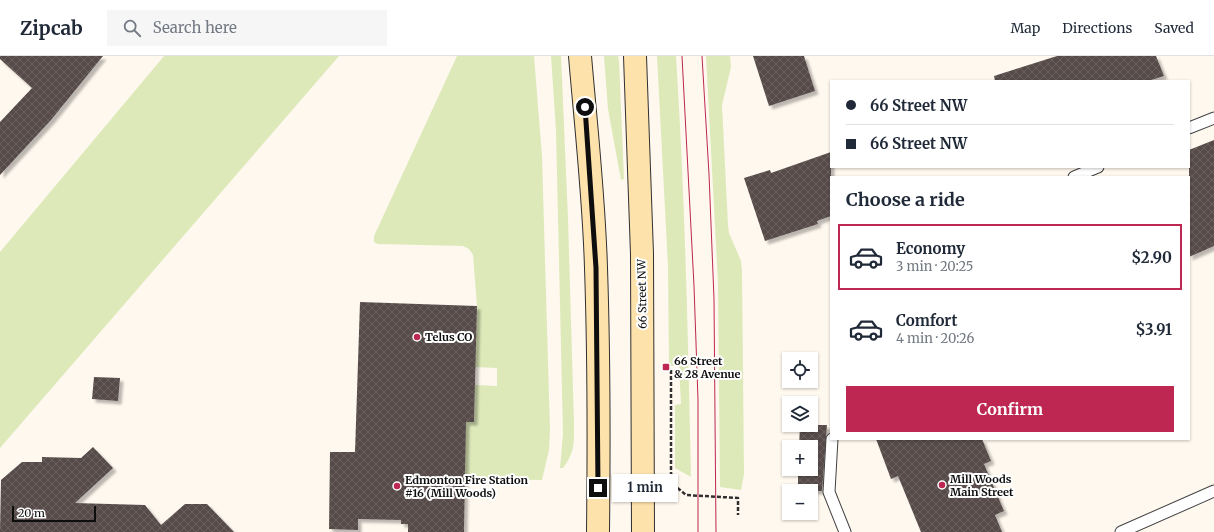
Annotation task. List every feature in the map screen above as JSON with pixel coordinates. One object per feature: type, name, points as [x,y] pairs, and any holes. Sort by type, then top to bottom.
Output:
[{"type":"main road","points":[[580,56],[590,163],[596,268],[599,439],[598,532]]},
{"type":"main road","name":"66 Street NW","points":[[635,56],[642,254],[642,532]]},
{"type":"lane","points":[[1190,128],[1214,118]]},
{"type":"lane","points":[[1076,176],[1096,168]]},
{"type":"lane","points":[[832,440],[829,492],[845,532]]},
{"type":"lane","points":[[1120,532],[1214,491]]},
{"type":"path","points":[[671,370],[671,473],[674,485],[686,495],[738,498],[738,515]]},
{"type":"green space","points":[[164,56],[339,56],[0,448],[0,252]]},
{"type":"green space","points":[[457,56],[534,56],[542,156],[550,430],[549,450],[542,480],[465,479],[364,419],[474,422],[475,385],[497,386],[497,368],[475,367],[477,306],[473,255],[469,249],[463,246],[378,244],[374,242],[374,236]]},
{"type":"green space","points":[[551,56],[561,56],[568,218],[574,423],[572,452],[563,468],[560,468],[563,434],[556,131]]},
{"type":"green space","points":[[604,56],[618,56],[619,61],[624,179],[621,180],[608,109]]},
{"type":"green space","points":[[657,56],[676,56],[684,214],[691,477],[675,468],[675,405],[681,404],[679,366],[669,366],[668,267]]},
{"type":"green space","points":[[706,56],[730,56],[731,67],[722,105],[728,225],[729,233],[741,261],[742,271],[744,474],[741,490],[720,487],[718,283]]},
{"type":"building","points":[[0,56],[103,56],[51,120],[0,175],[0,122],[32,88],[0,59]]},
{"type":"building","points":[[753,56],[804,56],[815,91],[769,106]]},
{"type":"building","points":[[1057,56],[1156,56],[1164,76],[1151,80],[995,80],[994,76]]},
{"type":"building","points":[[1214,140],[1214,246],[1190,257],[1189,168],[1190,150]]},
{"type":"building","points":[[830,152],[830,216],[817,221],[818,224],[765,241],[744,178],[770,170],[771,173]]},
{"type":"building","points":[[360,302],[477,306],[474,422],[466,422],[464,532],[408,532],[408,524],[401,524],[401,520],[358,519],[358,530],[329,529],[330,452],[355,452]]},
{"type":"building","points":[[94,377],[120,378],[118,401],[92,399]]},
{"type":"building","points":[[818,425],[827,425],[822,491],[818,491],[818,484],[798,484],[798,476],[818,476],[818,440],[799,440],[800,432],[818,432]]},
{"type":"building","name":"Mill Woods Main Street","points":[[876,440],[982,440],[991,461],[984,464],[1004,511],[995,515],[1002,532],[921,532],[898,476],[891,479]]},
{"type":"building","points":[[93,447],[113,468],[75,503],[145,505],[161,525],[185,504],[207,504],[234,532],[0,532],[1,480],[22,462],[42,462],[42,457],[81,458]]},
{"type":"tram line","points":[[682,56],[694,286],[698,400],[698,532]]},
{"type":"tram line","points":[[702,56],[714,299],[716,532]]},
{"type":"place","name":"Telus CO","points":[[417,337]]},
{"type":"place","name":"66 Street & 28 Avenue","points":[[666,367]]},
{"type":"place","name":"Mill Woods Main Street","points":[[942,485]]},
{"type":"place","name":"Edmonton Fire Station #16 (Mill Woods)","points":[[397,486]]},
{"type":"route","points":[[585,107],[596,268],[599,439],[598,488]]}]
